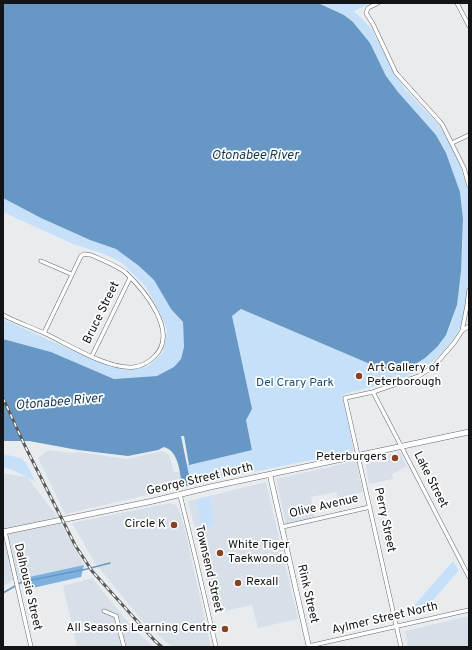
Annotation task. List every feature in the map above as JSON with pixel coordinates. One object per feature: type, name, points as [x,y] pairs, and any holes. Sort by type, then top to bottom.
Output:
[{"type":"main road","name":"George Street North","points":[[4,532],[469,432]]},
{"type":"street","points":[[378,3],[368,8],[366,13],[373,24],[396,73],[442,124],[464,168],[469,186]]},
{"type":"street","points":[[457,3],[469,26]]},
{"type":"street","points":[[452,144],[469,135]]},
{"type":"street","points":[[3,314],[113,365],[135,367],[148,362],[163,344],[163,333],[160,319],[141,288],[123,271],[91,255],[84,254],[81,256],[71,274],[44,333]]},
{"type":"street","points":[[41,261],[71,274]]},
{"type":"street","name":"Bruce Street","points":[[92,356],[130,278]]},
{"type":"street","points":[[373,392],[419,376],[434,366],[454,343],[462,330],[469,290]]},
{"type":"street","points":[[462,330],[469,326]]},
{"type":"street","name":"Perry Street","points":[[373,392],[345,398],[401,647]]},
{"type":"street","name":"Lake Street","points":[[373,392],[469,577]]},
{"type":"street","name":"Rink Street","points":[[270,475],[308,647]]},
{"type":"street","name":"Townsend Street","points":[[180,495],[216,647]]},
{"type":"street","name":"Olive Avenue","points":[[282,527],[370,507]]},
{"type":"street","name":"Dalhousie Street","points":[[4,532],[31,647]]},
{"type":"street","points":[[104,610],[116,616],[124,647]]},
{"type":"street","name":"Aylmer Street North","points":[[308,647],[469,610]]},
{"type":"shaded area","points":[[48,450],[72,453],[78,452],[127,459],[162,451],[169,455],[174,472],[180,472],[182,487],[65,514],[38,458]]},
{"type":"shaded area","points":[[400,452],[407,466],[392,474],[393,479],[369,484],[365,460]]},
{"type":"shaded area","points":[[356,461],[363,492],[338,498],[336,492],[311,497],[315,519],[286,525],[276,479]]},
{"type":"shaded area","points":[[3,473],[27,477],[54,512],[84,565],[11,581],[3,586]]},
{"type":"shaded area","points":[[266,482],[298,619],[258,628],[252,605],[215,613],[188,501]]},
{"type":"shaded area","points":[[170,503],[176,505],[179,510],[185,530],[211,647],[172,647],[143,622],[95,563],[72,523]]},
{"type":"shaded area","points":[[84,565],[81,577],[24,590],[20,579]]},
{"type":"shaded area","points":[[92,578],[133,628],[154,647],[77,647],[63,586]]},
{"type":"shaded area","points":[[469,616],[469,647],[408,647],[405,631]]},
{"type":"green space","name":"Del Crary Park","points":[[318,3],[371,3],[354,11],[371,28],[395,74],[405,89],[439,125],[450,142],[459,162],[469,196],[469,269],[466,301],[461,326],[449,345],[438,357],[420,370],[403,378],[342,395],[354,451],[191,485],[186,464],[252,449],[246,420],[232,316],[241,309],[377,367],[391,370],[446,335],[457,305],[463,240],[463,219],[460,192],[446,153],[436,135],[386,76],[370,43],[353,22],[344,15]]},
{"type":"green space","points":[[3,198],[41,218],[90,240],[116,249],[139,266],[154,280],[171,309],[183,322],[184,347],[181,359],[174,368],[157,376],[114,379],[51,352],[3,339],[3,319],[91,359],[109,366],[128,370],[147,367],[163,353],[167,331],[160,313],[146,287],[122,263],[102,253],[73,244],[3,212]]},
{"type":"green space","points":[[3,454],[21,458],[26,463],[36,482],[13,470],[3,467]]},
{"type":"green space","points":[[209,496],[214,523],[210,527],[196,530],[195,528],[198,528],[201,524],[196,501]]},
{"type":"green space","points":[[453,561],[459,570],[421,614],[404,617]]},
{"type":"water","name":"Otonabee River","points":[[3,3],[318,3],[344,15],[353,22],[370,43],[386,76],[436,135],[446,153],[460,192],[463,219],[461,271],[457,305],[446,335],[437,347],[425,358],[414,365],[391,370],[377,367],[241,309],[232,316],[252,409],[246,420],[252,450],[189,465],[184,436],[181,436],[191,485],[182,487],[176,458],[169,449],[164,447],[158,450],[128,456],[78,450],[29,441],[3,441],[3,339],[51,352],[114,379],[157,376],[174,367],[181,359],[184,347],[183,322],[171,309],[154,280],[139,266],[116,249],[90,240],[41,218],[3,198]]},
{"type":"waterway","points":[[3,593],[22,582],[110,563]]},
{"type":"railway","points":[[3,398],[25,446],[75,545],[92,571],[162,647]]},
{"type":"place","name":"Art Gallery of Peterborough","points":[[359,376]]},
{"type":"place","name":"Peterburgers","points":[[395,458]]},
{"type":"place","name":"Circle K","points":[[174,525]]},
{"type":"place","name":"White Tiger Taekwondo","points":[[220,553]]},
{"type":"place","name":"Rexall","points":[[238,583]]},
{"type":"place","name":"All Seasons Learning Centre","points":[[225,629]]}]
